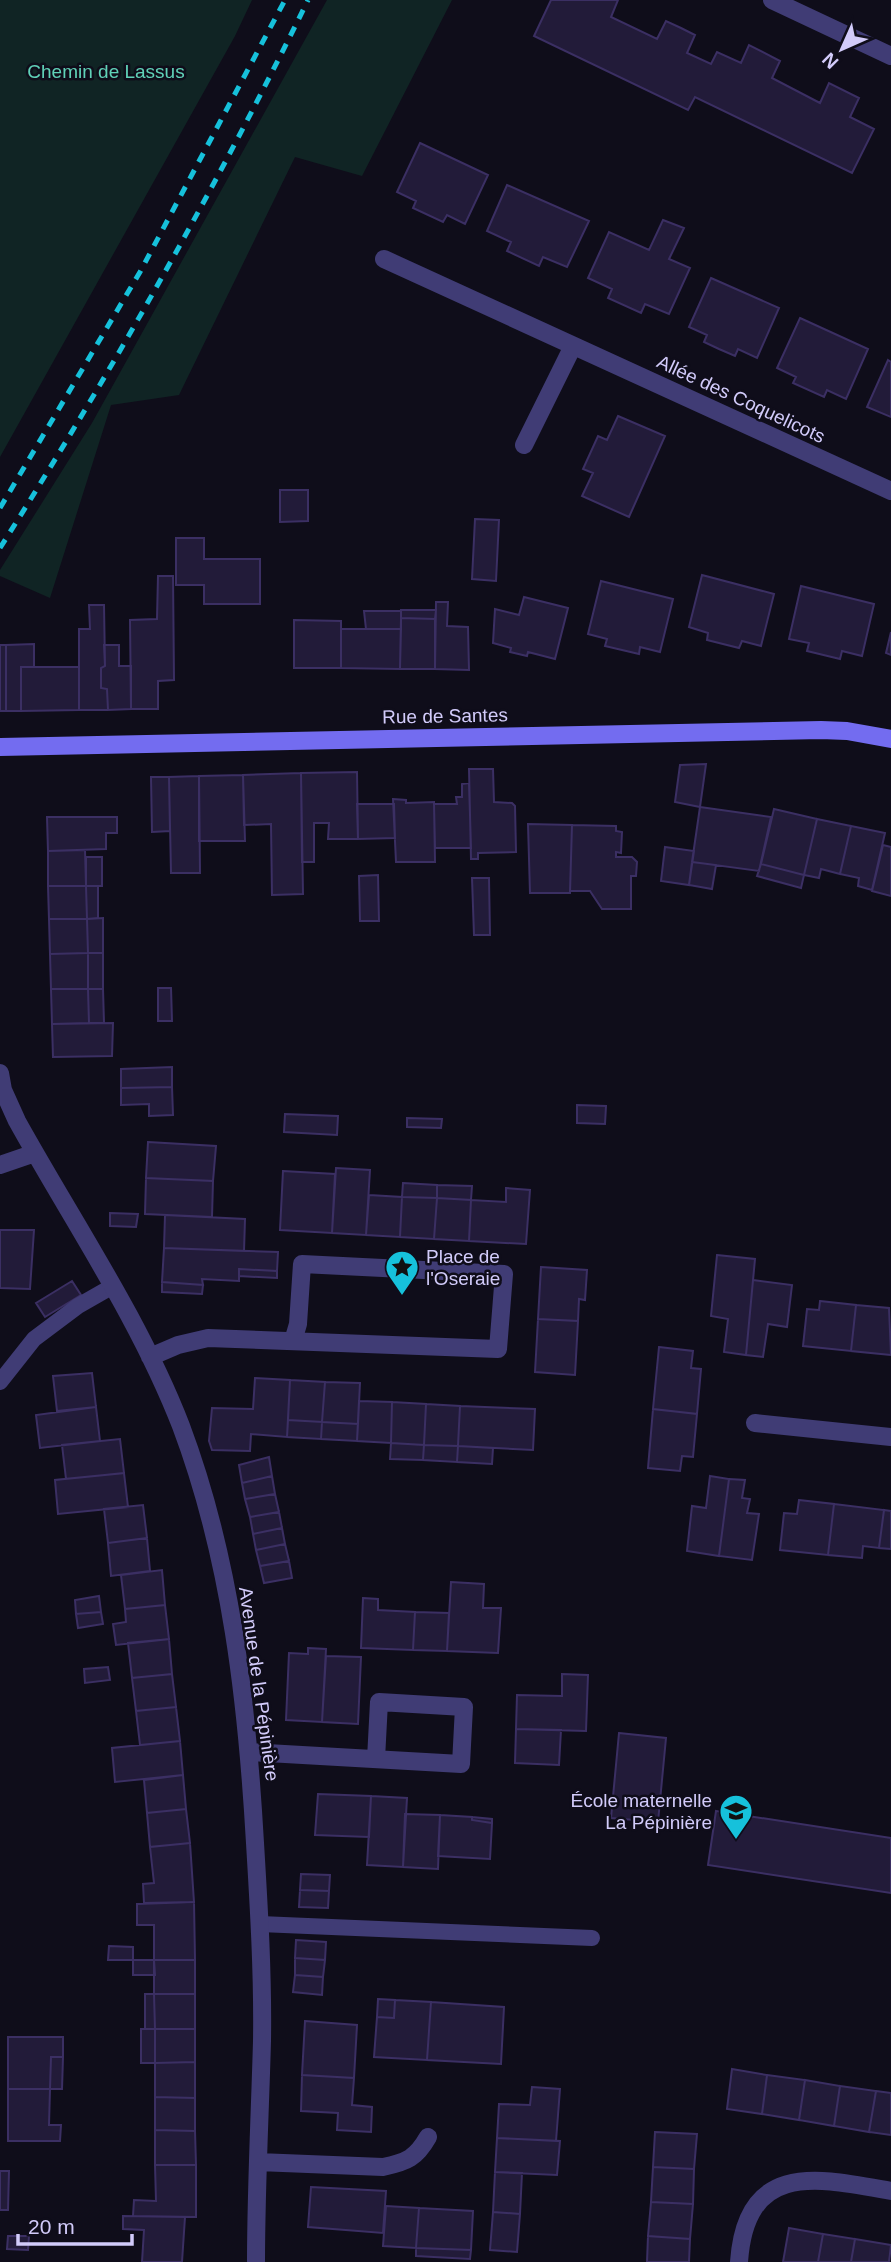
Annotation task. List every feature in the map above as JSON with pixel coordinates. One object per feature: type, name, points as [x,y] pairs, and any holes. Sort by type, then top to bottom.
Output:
[{"type":"street","points":[[772,0],[891,57]]},
{"type":"street","name":"Allée des Coquelicots","points":[[384,259],[891,491]]},
{"type":"street","points":[[524,445],[573,346]]},
{"type":"street","name":"Rue de Santes","points":[[0,747],[821,730],[847,731],[891,739]]},
{"type":"street","name":"Avenue de la Pépinière","points":[[0,1073],[9,1105],[113,1286],[150,1357],[181,1427],[201,1487],[231,1607],[250,1752],[260,1924],[262,2038],[256,2262]]},
{"type":"street","points":[[0,1165],[35,1153]]},
{"type":"street","points":[[150,1357],[178,1345],[208,1338],[498,1349],[504,1274],[302,1264],[298,1324],[293,1340]]},
{"type":"street","points":[[755,1423],[891,1437]]},
{"type":"street","points":[[250,1752],[461,1764],[464,1707],[379,1702],[376,1759]]},
{"type":"street","points":[[258,2162],[383,2167],[402,2163],[419,2153],[428,2137]]},
{"type":"street","points":[[739,2262],[740,2245],[748,2218],[759,2200],[778,2186],[803,2180],[827,2180],[891,2192]]},
{"type":"lane","points":[[0,1382],[34,1339],[78,1306],[113,1286]]},
{"type":"lane","points":[[260,1924],[592,1938]]},
{"type":"green space","name":"Chemin de Lassus","points":[[0,0],[252,0],[235,36],[0,457]]},
{"type":"green space","points":[[327,0],[452,0],[362,176],[295,157],[179,395],[111,405],[50,598],[0,576],[0,570],[92,423]]},
{"type":"building","points":[[551,0],[618,0],[611,17],[657,39],[666,21],[681,28],[695,35],[687,53],[711,64],[717,52],[741,63],[749,45],[780,61],[772,78],[820,103],[829,83],[859,98],[850,117],[874,129],[852,173],[695,97],[688,110],[534,36]]},
{"type":"building","points":[[420,143],[488,175],[465,224],[447,215],[443,222],[413,208],[416,201],[397,192]]},
{"type":"building","points":[[507,185],[589,221],[567,267],[543,257],[539,266],[507,251],[511,242],[487,231]]},
{"type":"building","points":[[663,220],[684,228],[669,259],[690,268],[669,314],[645,304],[641,313],[608,298],[612,289],[588,278],[609,232],[649,250]]},
{"type":"building","points":[[711,278],[779,308],[757,358],[738,349],[735,356],[719,349],[704,342],[707,335],[689,327]]},
{"type":"building","points":[[800,318],[868,349],[846,399],[827,390],[824,397],[793,383],[796,377],[777,368]]},
{"type":"building","points":[[888,360],[891,362],[891,417],[867,407]]},
{"type":"building","points":[[618,416],[665,436],[629,517],[582,496],[593,473],[583,469],[598,436],[607,440]]},
{"type":"building","points":[[280,490],[308,490],[308,521],[280,522]]},
{"type":"building","points":[[475,519],[499,520],[496,581],[472,579]]},
{"type":"building","points":[[176,538],[204,538],[204,559],[260,559],[260,604],[204,604],[204,585],[176,585]]},
{"type":"building","points":[[702,575],[774,594],[761,646],[742,641],[739,648],[707,640],[708,633],[689,627]]},
{"type":"building","points":[[158,576],[173,576],[174,680],[158,681],[158,709],[131,709],[130,620],[157,619]]},
{"type":"building","points":[[601,581],[673,599],[660,652],[640,647],[639,654],[605,646],[607,639],[588,634]]},
{"type":"building","points":[[801,586],[874,604],[862,656],[842,651],[840,659],[807,651],[809,643],[789,639]]},
{"type":"building","points":[[524,597],[568,608],[555,659],[528,652],[527,656],[510,652],[511,648],[493,643],[495,609],[519,615]]},
{"type":"building","points":[[436,602],[448,602],[447,626],[468,627],[469,670],[435,669]]},
{"type":"building","points":[[89,605],[104,605],[105,666],[101,668],[101,688],[107,689],[108,710],[79,710],[79,629],[90,629]]},
{"type":"building","points":[[401,610],[436,610],[435,619],[401,618]]},
{"type":"building","points":[[364,611],[401,611],[401,629],[366,629]]},
{"type":"building","points":[[401,618],[435,619],[435,669],[400,669]]},
{"type":"building","points":[[294,620],[341,621],[341,668],[294,668]]},
{"type":"building","points":[[341,629],[401,629],[400,669],[341,668]]},
{"type":"building","points":[[891,632],[891,655],[886,653]]},
{"type":"building","points":[[34,644],[34,667],[21,667],[21,711],[6,711],[6,645]]},
{"type":"building","points":[[0,645],[6,645],[6,711],[0,711]]},
{"type":"building","points":[[104,645],[119,645],[119,666],[131,666],[131,709],[108,710],[107,689],[101,688],[101,668],[105,666]]},
{"type":"building","points":[[21,667],[79,667],[79,710],[21,711]]},
{"type":"building","points":[[706,764],[700,807],[675,802],[680,765]]},
{"type":"building","points":[[469,769],[493,769],[494,802],[512,803],[515,806],[516,852],[478,853],[478,859],[471,859]]},
{"type":"building","points":[[357,772],[358,839],[328,839],[329,823],[314,823],[314,862],[302,862],[301,773]]},
{"type":"building","points":[[301,773],[303,894],[272,895],[271,824],[244,825],[243,775]]},
{"type":"building","points":[[243,775],[245,841],[199,841],[199,776]]},
{"type":"building","points":[[199,776],[200,873],[171,873],[169,777]]},
{"type":"building","points":[[151,777],[169,777],[170,831],[152,832]]},
{"type":"building","points":[[469,783],[471,848],[435,848],[434,804],[457,804],[456,797],[462,797],[462,784]]},
{"type":"building","points":[[393,799],[406,800],[406,803],[434,802],[435,862],[396,862]]},
{"type":"building","points":[[357,804],[394,804],[395,838],[358,839]]},
{"type":"building","points":[[700,807],[771,817],[759,871],[692,862]]},
{"type":"building","points":[[774,809],[817,819],[804,875],[761,864]]},
{"type":"building","points":[[47,817],[117,817],[117,833],[106,833],[106,849],[48,851]]},
{"type":"building","points":[[817,819],[851,826],[840,874],[821,869],[819,878],[804,875]]},
{"type":"building","points":[[528,824],[572,825],[570,893],[530,893]]},
{"type":"building","points":[[572,825],[616,826],[616,831],[622,832],[621,853],[616,852],[616,857],[632,857],[637,862],[636,876],[631,876],[631,909],[602,909],[590,891],[570,891]]},
{"type":"building","points":[[851,826],[885,833],[872,890],[858,886],[859,878],[840,874]]},
{"type":"building","points":[[883,845],[891,847],[891,896],[872,891]]},
{"type":"building","points":[[665,847],[694,851],[689,885],[661,881]]},
{"type":"building","points":[[85,850],[86,886],[48,886],[48,851]]},
{"type":"building","points":[[86,857],[102,857],[102,886],[86,886]]},
{"type":"building","points":[[692,862],[716,865],[712,889],[689,885]]},
{"type":"building","points":[[761,864],[804,875],[801,888],[757,876]]},
{"type":"building","points":[[378,875],[379,921],[360,921],[359,876]]},
{"type":"building","points":[[472,878],[489,878],[490,935],[474,935]]},
{"type":"building","points":[[48,886],[86,886],[87,919],[49,919]]},
{"type":"building","points":[[86,886],[98,886],[98,918],[87,919]]},
{"type":"building","points":[[103,918],[103,953],[88,953],[87,919]]},
{"type":"building","points":[[49,919],[87,919],[88,953],[50,954]]},
{"type":"building","points":[[88,953],[88,989],[51,989],[50,954]]},
{"type":"building","points":[[88,953],[103,953],[103,989],[88,989]]},
{"type":"building","points":[[158,988],[171,988],[172,1021],[158,1021]]},
{"type":"building","points":[[51,989],[88,989],[89,1023],[52,1024]]},
{"type":"building","points":[[88,989],[103,989],[104,1023],[89,1023]]},
{"type":"building","points":[[113,1023],[112,1056],[53,1057],[52,1024]]},
{"type":"building","points":[[172,1067],[172,1087],[121,1088],[121,1069]]},
{"type":"building","points":[[172,1087],[173,1115],[149,1116],[149,1104],[121,1105],[121,1088]]},
{"type":"building","points":[[577,1105],[606,1106],[605,1124],[577,1123]]},
{"type":"building","points":[[285,1114],[338,1116],[337,1135],[284,1132]]},
{"type":"building","points":[[407,1118],[442,1119],[441,1128],[407,1127]]},
{"type":"building","points":[[148,1142],[216,1146],[213,1181],[146,1178]]},
{"type":"building","points":[[336,1168],[370,1170],[366,1235],[332,1233]]},
{"type":"building","points":[[283,1171],[335,1174],[332,1233],[280,1230]]},
{"type":"building","points":[[146,1178],[213,1181],[212,1217],[145,1214]]},
{"type":"building","points":[[403,1183],[437,1185],[437,1198],[402,1197]]},
{"type":"building","points":[[437,1185],[472,1186],[471,1200],[437,1198]]},
{"type":"building","points":[[506,1188],[530,1190],[526,1244],[469,1241],[471,1200],[506,1202]]},
{"type":"building","points":[[369,1195],[402,1197],[400,1237],[366,1235]]},
{"type":"building","points":[[402,1197],[437,1198],[434,1239],[400,1237]]},
{"type":"building","points":[[437,1198],[471,1200],[469,1241],[434,1239]]},
{"type":"building","points":[[110,1213],[138,1214],[136,1227],[110,1226]]},
{"type":"building","points":[[165,1215],[245,1219],[244,1251],[164,1248]]},
{"type":"building","points":[[0,1230],[34,1230],[30,1289],[0,1288]]},
{"type":"building","points":[[164,1248],[278,1252],[277,1271],[239,1269],[239,1281],[202,1279],[203,1285],[162,1282]]},
{"type":"building","points":[[717,1255],[755,1259],[746,1355],[724,1352],[728,1319],[711,1316]]},
{"type":"building","points":[[541,1267],[587,1270],[585,1300],[579,1299],[578,1321],[538,1319]]},
{"type":"building","points":[[239,1269],[277,1271],[277,1278],[239,1276]]},
{"type":"building","points":[[753,1280],[792,1285],[787,1327],[768,1324],[763,1357],[746,1355]]},
{"type":"building","points":[[72,1281],[81,1295],[45,1317],[36,1303]]},
{"type":"building","points":[[162,1282],[203,1285],[202,1294],[162,1292]]},
{"type":"building","points":[[820,1301],[856,1305],[851,1351],[803,1346],[807,1309],[819,1310]]},
{"type":"building","points":[[856,1305],[889,1308],[891,1355],[851,1351]]},
{"type":"building","points":[[538,1319],[578,1321],[575,1375],[535,1372]]},
{"type":"building","points":[[659,1347],[693,1351],[691,1368],[701,1369],[697,1414],[653,1409]]},
{"type":"building","points":[[92,1373],[96,1407],[57,1411],[53,1376]]},
{"type":"building","points":[[255,1378],[290,1380],[287,1437],[251,1434],[250,1451],[212,1450],[209,1441],[212,1408],[253,1409]]},
{"type":"building","points":[[290,1380],[325,1382],[322,1422],[288,1420]]},
{"type":"building","points":[[325,1382],[360,1383],[358,1424],[322,1422]]},
{"type":"building","points":[[359,1401],[392,1402],[391,1443],[357,1441]]},
{"type":"building","points":[[392,1402],[426,1404],[424,1445],[391,1443]]},
{"type":"building","points":[[426,1404],[460,1406],[458,1446],[424,1445]]},
{"type":"building","points":[[460,1406],[535,1409],[533,1450],[458,1446]]},
{"type":"building","points":[[96,1407],[100,1441],[40,1448],[36,1415]]},
{"type":"building","points":[[653,1409],[697,1414],[693,1457],[682,1456],[680,1471],[648,1468]]},
{"type":"building","points":[[288,1420],[322,1422],[321,1439],[287,1437]]},
{"type":"building","points":[[322,1422],[358,1424],[357,1441],[321,1439]]},
{"type":"building","points":[[120,1439],[124,1473],[66,1479],[62,1445]]},
{"type":"building","points":[[391,1443],[424,1445],[423,1460],[390,1459]]},
{"type":"building","points":[[424,1445],[458,1446],[457,1462],[423,1460]]},
{"type":"building","points":[[458,1446],[493,1448],[492,1464],[457,1462]]},
{"type":"building","points":[[269,1457],[272,1476],[242,1483],[239,1465]]},
{"type":"building","points":[[124,1473],[128,1507],[58,1514],[55,1480]]},
{"type":"building","points":[[272,1476],[275,1494],[245,1499],[242,1483]]},
{"type":"building","points":[[710,1476],[729,1479],[719,1556],[687,1551],[692,1506],[706,1508]]},
{"type":"building","points":[[729,1479],[745,1480],[742,1498],[750,1499],[747,1513],[759,1514],[752,1560],[719,1556]]},
{"type":"building","points":[[275,1494],[279,1512],[250,1517],[245,1499]]},
{"type":"building","points":[[799,1500],[834,1504],[828,1555],[780,1550],[784,1513],[797,1514]]},
{"type":"building","points":[[834,1504],[884,1510],[879,1548],[863,1546],[862,1558],[828,1555]]},
{"type":"building","points":[[143,1505],[147,1538],[108,1543],[104,1509]]},
{"type":"building","points":[[884,1510],[891,1511],[891,1549],[879,1548]]},
{"type":"building","points":[[279,1512],[282,1528],[253,1534],[250,1517]]},
{"type":"building","points":[[282,1528],[285,1544],[256,1550],[253,1534]]},
{"type":"building","points":[[147,1538],[150,1571],[111,1576],[108,1543]]},
{"type":"building","points":[[285,1544],[289,1561],[260,1566],[256,1550]]},
{"type":"building","points":[[289,1561],[292,1578],[264,1583],[260,1566]]},
{"type":"building","points":[[162,1570],[165,1605],[125,1609],[121,1575]]},
{"type":"building","points":[[451,1582],[484,1584],[483,1608],[501,1608],[498,1653],[447,1651]]},
{"type":"building","points":[[99,1596],[101,1612],[76,1614],[75,1600]]},
{"type":"building","points":[[363,1598],[378,1599],[378,1610],[415,1612],[413,1650],[361,1648]]},
{"type":"building","points":[[165,1605],[169,1639],[116,1645],[113,1624],[126,1622],[125,1609]]},
{"type":"building","points":[[101,1612],[103,1624],[78,1628],[76,1614]]},
{"type":"building","points":[[415,1612],[449,1613],[447,1651],[413,1650]]},
{"type":"building","points":[[169,1639],[172,1674],[132,1678],[128,1643]]},
{"type":"building","points":[[308,1648],[326,1649],[322,1722],[286,1720],[289,1653],[308,1654]]},
{"type":"building","points":[[326,1656],[361,1657],[358,1724],[322,1722]]},
{"type":"building","points":[[108,1667],[110,1680],[85,1683],[84,1669]]},
{"type":"building","points":[[172,1674],[176,1707],[136,1711],[132,1678]]},
{"type":"building","points":[[562,1674],[588,1675],[586,1731],[516,1729],[517,1695],[562,1696]]},
{"type":"building","points":[[176,1707],[180,1741],[140,1745],[136,1711]]},
{"type":"building","points":[[516,1729],[561,1730],[559,1765],[515,1763]]},
{"type":"building","points":[[619,1733],[666,1738],[658,1822],[611,1818]]},
{"type":"building","points":[[180,1741],[183,1775],[115,1782],[112,1748]]},
{"type":"building","points":[[183,1775],[186,1809],[147,1813],[144,1780]]},
{"type":"building","points":[[318,1794],[371,1796],[369,1837],[315,1835]]},
{"type":"building","points":[[371,1796],[407,1798],[403,1867],[367,1865]]},
{"type":"building","points":[[186,1809],[190,1843],[150,1847],[147,1813]]},
{"type":"building","points":[[716,1811],[891,1838],[891,1893],[708,1865]]},
{"type":"building","points":[[405,1814],[440,1815],[438,1869],[403,1867]]},
{"type":"building","points":[[440,1815],[472,1817],[472,1820],[492,1823],[490,1859],[438,1856]]},
{"type":"building","points":[[472,1817],[492,1819],[492,1823],[472,1820]]},
{"type":"building","points":[[190,1843],[194,1902],[144,1903],[143,1884],[154,1883],[150,1847]]},
{"type":"building","points":[[301,1874],[330,1875],[329,1891],[300,1890]]},
{"type":"building","points":[[300,1890],[329,1891],[328,1908],[299,1907]]},
{"type":"building","points":[[194,1902],[195,1960],[154,1960],[154,1925],[137,1925],[137,1904]]},
{"type":"building","points":[[296,1940],[326,1942],[325,1960],[295,1958]]},
{"type":"building","points":[[109,1946],[133,1947],[133,1960],[108,1960]]},
{"type":"building","points":[[295,1958],[325,1960],[323,1977],[295,1975]]},
{"type":"building","points":[[133,1960],[154,1960],[155,1975],[133,1975]]},
{"type":"building","points":[[154,1960],[195,1960],[195,1994],[154,1994]]},
{"type":"building","points":[[295,1975],[323,1977],[322,1995],[293,1992]]},
{"type":"building","points":[[145,1994],[154,1994],[155,2029],[145,2029]]},
{"type":"building","points":[[154,1994],[195,1994],[195,2029],[155,2029]]},
{"type":"building","points":[[378,1999],[395,2000],[394,2018],[377,2017]]},
{"type":"building","points":[[395,2000],[431,2002],[427,2060],[374,2057],[377,2017],[394,2018]]},
{"type":"building","points":[[431,2002],[504,2007],[501,2064],[427,2060]]},
{"type":"building","points":[[305,2021],[357,2025],[354,2078],[302,2075]]},
{"type":"building","points":[[141,2029],[155,2029],[155,2063],[141,2063]]},
{"type":"building","points":[[155,2029],[195,2029],[195,2062],[155,2063]]},
{"type":"building","points":[[8,2037],[63,2037],[63,2057],[51,2057],[50,2089],[8,2089]]},
{"type":"building","points":[[51,2057],[63,2057],[62,2089],[50,2089]]},
{"type":"building","points":[[195,2062],[195,2098],[155,2097],[155,2063]]},
{"type":"building","points":[[732,2069],[767,2075],[762,2114],[727,2109]]},
{"type":"building","points":[[302,2075],[354,2078],[352,2105],[372,2107],[371,2132],[337,2130],[338,2113],[301,2111]]},
{"type":"building","points":[[767,2075],[805,2080],[799,2120],[762,2114]]},
{"type":"building","points":[[805,2080],[840,2086],[834,2126],[799,2120]]},
{"type":"building","points":[[840,2086],[876,2091],[869,2132],[834,2126]]},
{"type":"building","points":[[532,2087],[560,2089],[556,2141],[497,2138],[499,2104],[530,2105]]},
{"type":"building","points":[[8,2089],[50,2089],[49,2125],[61,2125],[60,2141],[8,2141]]},
{"type":"building","points":[[876,2091],[891,2093],[891,2135],[869,2132]]},
{"type":"building","points":[[155,2097],[195,2098],[195,2131],[155,2130]]},
{"type":"building","points":[[155,2130],[195,2131],[196,2165],[155,2165]]},
{"type":"building","points":[[655,2132],[697,2134],[694,2169],[653,2167]]},
{"type":"building","points":[[497,2138],[560,2141],[557,2175],[495,2172]]},
{"type":"building","points":[[155,2165],[196,2165],[196,2217],[133,2216],[134,2200],[156,2201]]},
{"type":"building","points":[[653,2167],[694,2169],[693,2204],[651,2202]]},
{"type":"building","points":[[0,2171],[9,2171],[8,2210],[0,2210]]},
{"type":"building","points":[[495,2172],[522,2173],[520,2214],[493,2212]]},
{"type":"building","points":[[311,2187],[386,2191],[383,2233],[308,2227]]},
{"type":"building","points":[[651,2202],[693,2204],[690,2239],[648,2236]]},
{"type":"building","points":[[386,2206],[419,2208],[416,2248],[383,2246]]},
{"type":"building","points":[[419,2208],[473,2211],[471,2250],[416,2248]]},
{"type":"building","points":[[493,2212],[520,2214],[517,2252],[490,2250]]},
{"type":"building","points":[[123,2216],[185,2217],[182,2262],[142,2262],[144,2230],[123,2229]]},
{"type":"building","points":[[789,2228],[823,2234],[818,2262],[783,2262]]},
{"type":"building","points":[[823,2234],[855,2239],[851,2262],[818,2262]]},
{"type":"building","points":[[8,2236],[29,2236],[28,2250],[7,2249]]},
{"type":"building","points":[[648,2236],[690,2239],[689,2262],[647,2262]]},
{"type":"building","points":[[855,2239],[891,2245],[889,2262],[851,2262]]},
{"type":"building","points":[[416,2248],[471,2250],[470,2259],[416,2256]]},
{"type":"railway","points":[[0,508],[140,272],[285,0]]},
{"type":"railway","points":[[0,548],[162,278],[237,140],[308,0]]},
{"type":"place","name":"Place de l'Oseraie","points":[[402,1297]]},
{"type":"place","name":"École maternelle La Pépinière","points":[[736,1841]]}]
